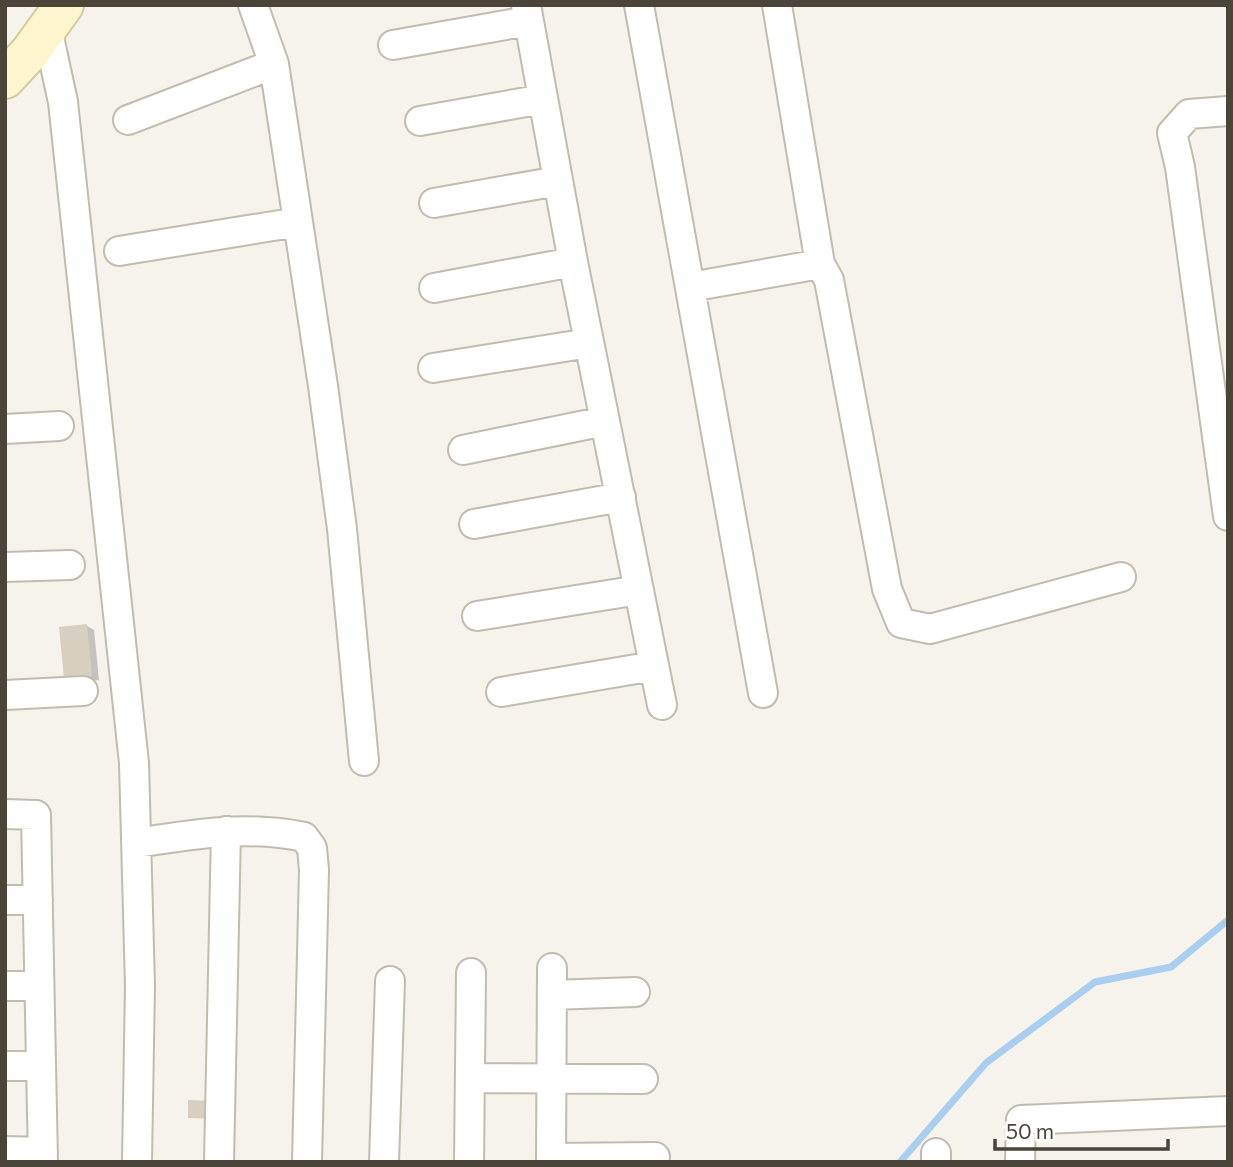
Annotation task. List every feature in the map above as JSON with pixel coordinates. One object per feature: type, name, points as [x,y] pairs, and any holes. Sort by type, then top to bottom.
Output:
[{"type":"street","points":[[253,5],[274,64],[298,222],[342,529],[364,761]]},
{"type":"street","points":[[639,5],[763,693]]},
{"type":"street","points":[[777,5],[820,264],[829,280],[887,589],[901,623],[930,629],[1121,577]]},
{"type":"street","points":[[393,45],[527,13],[573,262],[662,705]]},
{"type":"street","points":[[5,79],[30,52],[55,17]]},
{"type":"street","points":[[55,17],[134,763],[140,986],[138,1162]]},
{"type":"street","points":[[128,120],[274,64]]},
{"type":"street","points":[[420,121],[543,99]]},
{"type":"street","points":[[1228,111],[1189,114],[1172,133],[1180,167],[1228,516]]},
{"type":"street","points":[[435,203],[558,181]]},
{"type":"street","points":[[119,251],[298,222]]},
{"type":"street","points":[[434,288],[573,262]]},
{"type":"street","points":[[690,287],[820,264]]},
{"type":"street","points":[[433,368],[589,343]]},
{"type":"street","points":[[463,450],[605,421]]},
{"type":"street","points":[[5,429],[58,426]]},
{"type":"street","points":[[474,524],[621,497]]},
{"type":"street","points":[[5,567],[70,565]]},
{"type":"street","points":[[477,615],[639,590]]},
{"type":"street","points":[[501,692],[654,666]]},
{"type":"street","points":[[5,695],[83,691]]},
{"type":"street","points":[[5,814],[36,815],[43,1157],[5,1151]]},
{"type":"street","points":[[137,843],[226,831],[274,830],[304,837],[312,848],[314,870],[307,1162]]},
{"type":"street","points":[[219,1162],[226,831]]},
{"type":"street","points":[[5,900],[38,900]]},
{"type":"street","points":[[469,1162],[471,973]]},
{"type":"street","points":[[384,1162],[390,981]]},
{"type":"street","points":[[635,992],[552,982],[551,1160],[656,1157]]},
{"type":"street","points":[[5,986],[39,986]]},
{"type":"street","points":[[5,1066],[41,1066]]},
{"type":"street","points":[[470,1078],[643,1079]]},
{"type":"street","points":[[1020,1162],[1021,1120],[1228,1111]]},
{"type":"building","points":[[87,624],[92,676],[64,679],[59,627]]},
{"type":"building","points":[[188,1100],[216,1101],[216,1119],[188,1118]]},
{"type":"waterway","points":[[900,1162],[986,1063],[1095,982],[1171,967],[1228,920]]}]
